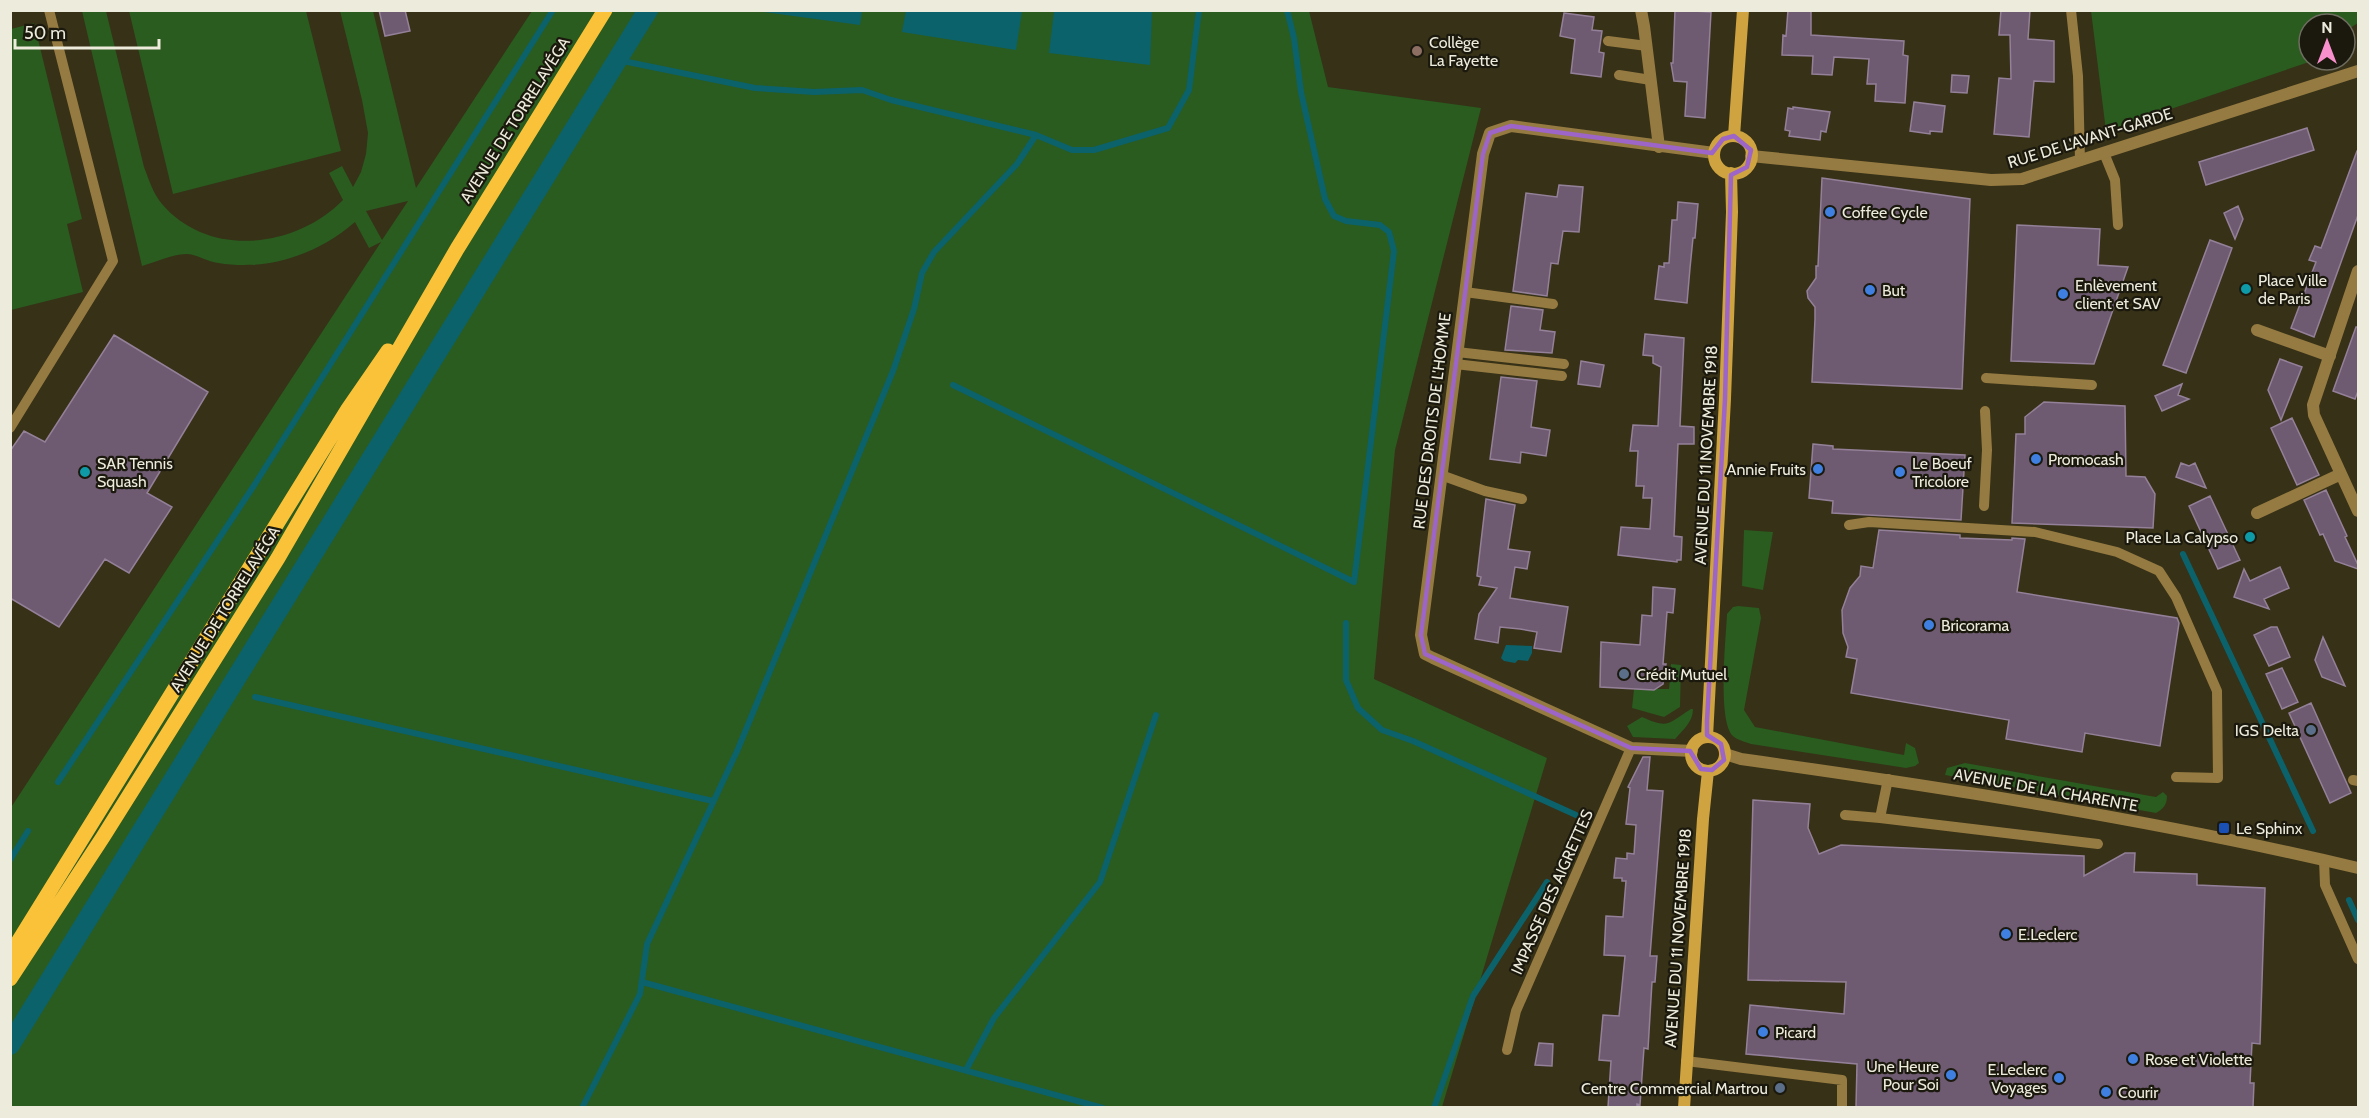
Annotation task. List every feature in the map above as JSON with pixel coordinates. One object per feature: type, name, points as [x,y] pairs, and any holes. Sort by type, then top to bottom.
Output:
[{"type":"main road","name":"AVENUE DE TORRELAVÉGA","points":[[10,979],[103,837],[278,558],[457,249],[604,10]]},
{"type":"main road","points":[[1734,136],[1743,10]]},
{"type":"main road","points":[[1728,136],[1734,136],[1745,140],[1749,145],[1751,156],[1747,167],[1731,173],[1719,167],[1714,153],[1719,142],[1728,136]]},
{"type":"main road","name":"AVENUE DU 11 NOVEMBRE 1918","points":[[1707,737],[1725,399],[1732,212],[1731,173]]},
{"type":"main road","name":"AVENUE DE TORRELAVÉGA","points":[[10,955],[342,419],[457,249]]},
{"type":"main road","points":[[1707,737],[1722,744],[1725,754],[1722,764],[1708,771],[1696,766],[1692,757],[1692,751],[1697,742],[1707,737]]},
{"type":"main road","name":"AVENUE DU 11 NOVEMBRE 1918","points":[[1684,1107],[1708,771]]},
{"type":"street","points":[[1641,10],[1659,147]]},
{"type":"street","name":"RUE DE L'AVANT-GARDE","points":[[1751,156],[1991,180],[2022,179],[2358,70]]},
{"type":"street","name":"RUE DES DROITS DE L'HOMME","points":[[1692,751],[1631,748],[1447,666],[1425,654],[1420,635],[1483,154],[1490,133],[1511,126],[1714,153]]},
{"type":"street","points":[[2358,271],[2354,295],[2313,405],[2314,415],[2358,511]]},
{"type":"street","points":[[2257,330],[2330,356]]},
{"type":"street","points":[[2257,513],[2340,474]]},
{"type":"street","name":"AVENUE DE LA CHARENTE","points":[[1725,754],[1741,759],[2004,798],[2246,843],[2358,868]]},
{"type":"lane","points":[[10,428],[113,261],[49,10]]},
{"type":"lane","points":[[2071,10],[2078,76],[2080,161]]},
{"type":"lane","points":[[1608,41],[1647,46]]},
{"type":"lane","points":[[1619,75],[1651,80]]},
{"type":"lane","points":[[2104,153],[2115,180],[2118,225]]},
{"type":"lane","points":[[1465,292],[1553,304]]},
{"type":"lane","points":[[1456,358],[1563,370]]},
{"type":"lane","points":[[1986,378],[2092,385]]},
{"type":"lane","points":[[1984,506],[1987,450],[1985,411]]},
{"type":"lane","points":[[1441,475],[1485,491],[1522,499]]},
{"type":"lane","points":[[1849,525],[1869,522],[2035,532],[2117,552],[2158,571],[2176,597],[2217,691],[2218,778],[2176,777]]},
{"type":"lane","name":"IMPASSE DES AIGRETTES","points":[[1507,1050],[1516,1011],[1631,748]]},
{"type":"lane","points":[[1880,818],[1888,779]]},
{"type":"lane","points":[[1845,815],[2098,844]]},
{"type":"lane","points":[[2324,860],[2325,885],[2358,959]]},
{"type":"lane","points":[[1686,1061],[1842,1080],[1842,1107]]},
{"type":"highlighted area","points":[[1511,126],[1712,153],[1723,139],[1734,136],[1751,150],[1747,167],[1731,175],[1725,399],[1707,721],[1707,735],[1721,744],[1724,760],[1712,770],[1701,769],[1690,751],[1631,748],[1425,654],[1421,635],[1483,154],[1490,133]]},
{"type":"green space","points":[[2358,10],[2358,23],[2357,12],[2297,12],[2297,66],[2106,131],[2091,11]]},
{"type":"green space","points":[[82,11],[106,11],[144,167],[159,200],[181,222],[204,233],[228,240],[252,241],[277,237],[302,229],[324,216],[343,200],[329,173],[342,166],[353,187],[361,172],[368,133],[340,11],[373,11],[416,188],[532,11],[1309,11],[1328,87],[1481,108],[1395,450],[1374,679],[1547,758],[1442,1107],[11,1107],[10,809],[381,242],[369,248],[355,222],[340,234],[308,252],[273,262],[237,265],[182,254],[142,266]],"holes":[[[408,201],[382,240],[366,211]]]},
{"type":"green space","points":[[129,11],[306,11],[341,151],[173,194]]},
{"type":"green space","points":[[34,23],[82,219],[67,224],[83,292],[11,310],[11,29]]},
{"type":"green space","points":[[1744,530],[1773,532],[1763,590],[1742,586]]},
{"type":"green space","points":[[1733,607],[1759,608],[1761,618],[1744,710],[1755,727],[1904,755],[1906,743],[1915,748],[1919,763],[1906,768],[1751,744],[1733,736],[1725,714],[1724,659],[1727,614]]},
{"type":"green space","points":[[1671,664],[1681,665],[1680,707],[1664,717],[1632,708],[1634,689],[1669,689]]},
{"type":"green space","points":[[1693,709],[1693,714],[1689,722],[1675,739],[1633,737],[1627,726],[1642,717],[1658,723],[1668,723]]},
{"type":"green space","points":[[1965,763],[2156,797],[2163,792],[2167,799],[2161,810],[2156,813],[1945,775],[1947,768]]},
{"type":"water","points":[[906,10],[1022,11],[1016,50],[902,32]]},
{"type":"water","points":[[756,11],[862,11],[860,25]]},
{"type":"water","points":[[1054,11],[1152,11],[1150,65],[1049,53]]},
{"type":"water","points":[[1506,645],[1532,646],[1532,653],[1528,661],[1518,660],[1515,663],[1504,661],[1501,658]]},
{"type":"building","points":[[379,10],[405,10],[410,31],[385,36]]},
{"type":"building","points":[[1675,10],[1711,12],[1705,118],[1685,116],[1687,82],[1674,81],[1671,63],[1673,63]]},
{"type":"building","points":[[1788,10],[1811,10],[1811,35],[1904,41],[1903,55],[1908,56],[1905,103],[1875,101],[1876,84],[1867,84],[1869,59],[1834,57],[1832,75],[1812,74],[1813,56],[1782,55]]},
{"type":"building","points":[[2001,10],[2030,10],[2028,39],[2054,41],[2054,82],[2034,81],[2029,137],[1994,134],[1999,78],[2011,79],[2010,35],[1999,35]]},
{"type":"building","points":[[1564,13],[1594,17],[1592,30],[1602,31],[1599,52],[1604,53],[1601,77],[1571,73],[1575,39],[1560,36]]},
{"type":"building","points":[[1952,75],[1969,76],[1967,93],[1951,92]]},
{"type":"building","points":[[1914,102],[1945,106],[1942,132],[1930,131],[1930,134],[1910,131]]},
{"type":"building","points":[[1793,107],[1830,112],[1826,132],[1821,131],[1820,140],[1789,136],[1790,131],[1785,130],[1788,108],[1793,109]]},
{"type":"building","points":[[2307,128],[2314,150],[2206,185],[2199,162]]},
{"type":"building","points":[[2357,151],[2358,215],[2314,337],[2291,328],[2316,262],[2309,260],[2315,246],[2321,248]]},
{"type":"building","points":[[1822,178],[1970,199],[1962,389],[1812,382],[1815,307],[1808,298],[1807,291],[1816,278],[1816,266],[1818,266]]},
{"type":"building","points":[[1559,185],[1583,187],[1579,232],[1563,231],[1558,264],[1551,263],[1547,296],[1513,291],[1526,193],[1557,197]]},
{"type":"building","points":[[1678,202],[1698,204],[1687,303],[1655,299],[1659,266],[1664,267],[1664,263],[1669,263],[1672,220],[1677,220]]},
{"type":"building","points":[[2238,206],[2243,219],[2235,239],[2224,213]]},
{"type":"building","points":[[2017,225],[2100,229],[2098,265],[2128,267],[2094,364],[2011,361]]},
{"type":"building","points":[[2210,240],[2232,248],[2186,373],[2163,365]]},
{"type":"building","points":[[1511,306],[1543,310],[1540,330],[1555,332],[1552,353],[1505,350]]},
{"type":"building","points":[[2356,327],[2358,327],[2358,391],[2355,399],[2333,391]]},
{"type":"building","points":[[1645,334],[1684,338],[1680,426],[1694,427],[1694,444],[1678,444],[1674,536],[1682,537],[1681,560],[1677,562],[1618,555],[1621,527],[1650,529],[1652,498],[1643,498],[1644,486],[1636,486],[1638,451],[1630,451],[1633,425],[1658,426],[1661,367],[1653,363],[1653,356],[1643,355]]},
{"type":"building","name":"SAR Tennis Squash","points":[[114,335],[208,392],[147,493],[172,507],[129,573],[105,559],[59,627],[10,598],[10,451],[24,431],[45,442]]},
{"type":"building","points":[[2280,359],[2302,367],[2281,420],[2268,390]]},
{"type":"building","points":[[1581,361],[1604,365],[1600,387],[1578,384]]},
{"type":"building","points":[[1501,377],[1537,381],[1531,427],[1550,430],[1546,456],[1521,452],[1520,463],[1490,459]]},
{"type":"building","points":[[2182,384],[2178,395],[2189,399],[2162,411],[2155,396]]},
{"type":"building","points":[[2044,402],[2125,406],[2126,476],[2145,477],[2155,494],[2153,528],[2012,523],[2016,434],[2025,434],[2025,417]]},
{"type":"building","points":[[2292,418],[2319,475],[2297,485],[2271,428]]},
{"type":"building","points":[[1813,444],[1833,446],[1833,449],[1965,455],[1961,520],[1832,513],[1833,501],[1809,498]]},
{"type":"building","points":[[2181,463],[2189,466],[2195,463],[2206,488],[2176,477]]},
{"type":"building","points":[[2326,490],[2347,536],[2345,537],[2358,569],[2335,561],[2304,500]]},
{"type":"building","points":[[2210,496],[2240,560],[2218,569],[2189,506]]},
{"type":"building","points":[[1486,499],[1515,505],[1508,549],[1530,552],[1527,569],[1515,567],[1510,598],[1568,607],[1561,652],[1534,648],[1537,632],[1520,629],[1500,627],[1498,643],[1475,639],[1479,614],[1497,588],[1479,585],[1481,577],[1477,576]]},
{"type":"building","points":[[1879,530],[1960,535],[1960,538],[2025,539],[2017,592],[2177,618],[2179,623],[2160,746],[2085,733],[2082,752],[2006,739],[2009,720],[1851,693],[1857,659],[1846,657],[1848,647],[1843,633],[1842,610],[1850,588],[1860,576],[1861,566],[1873,568]]},
{"type":"building","points":[[2280,567],[2289,588],[2264,599],[2269,609],[2234,597],[2244,569],[2250,581]]},
{"type":"building","points":[[1653,587],[1675,589],[1673,613],[1667,612],[1663,664],[1666,664],[1663,684],[1654,690],[1600,687],[1601,642],[1640,645],[1642,615],[1652,616]]},
{"type":"building","points":[[2271,627],[2277,627],[2290,657],[2269,666],[2254,635]]},
{"type":"building","points":[[2323,637],[2345,686],[2322,677],[2315,660]]},
{"type":"building","points":[[2282,668],[2298,702],[2282,709],[2266,674]]},
{"type":"building","points":[[2311,703],[2351,793],[2330,803],[2289,713]]},
{"type":"building","points":[[1643,757],[1650,757],[1647,790],[1663,791],[1650,956],[1657,956],[1655,982],[1652,982],[1648,1049],[1644,1048],[1640,1105],[1637,1104],[1637,1107],[1608,1107],[1611,1061],[1599,1060],[1603,1015],[1619,1016],[1625,956],[1604,955],[1606,916],[1623,917],[1626,881],[1622,881],[1622,878],[1614,878],[1616,858],[1627,859],[1627,853],[1634,854],[1636,825],[1626,824],[1630,788],[1628,787]]},
{"type":"building","name":"E.Leclerc","points":[[1753,800],[1810,804],[1808,828],[1819,854],[1841,845],[2084,856],[2084,876],[2125,853],[2135,853],[2134,872],[2197,874],[2197,885],[2265,888],[2260,1044],[2252,1043],[2250,1083],[2254,1083],[2253,1107],[1856,1107],[1857,1064],[1746,1054],[1750,1005],[1844,1014],[1846,982],[1748,980]]},
{"type":"building","points":[[1539,1043],[1553,1044],[1552,1066],[1535,1065]]},
{"type":"waterway","points":[[58,782],[255,484],[553,10]]},
{"type":"waterway","points":[[10,1045],[648,10]]},
{"type":"waterway","points":[[618,60],[755,88],[814,92],[862,90],[891,100],[1036,135],[1072,150],[1094,150],[1168,128],[1189,90],[1199,10]]},
{"type":"waterway","points":[[953,385],[1354,582],[1394,251],[1389,232],[1380,225],[1346,221],[1334,216],[1325,199],[1301,92],[1294,38],[1287,10]]},
{"type":"waterway","points":[[582,1108],[640,994],[647,944],[738,749],[893,371],[914,309],[922,273],[934,252],[1017,164],[1036,135]]},
{"type":"waterway","points":[[2183,554],[2313,831]]},
{"type":"waterway","points":[[1346,623],[1346,680],[1358,708],[1382,730],[1413,741],[1576,815]]},
{"type":"waterway","points":[[255,697],[713,801]]},
{"type":"waterway","points":[[966,1070],[994,1018],[1100,882],[1156,715]]},
{"type":"waterway","points":[[10,860],[28,831]]},
{"type":"waterway","points":[[1434,1108],[1473,996],[1547,882]]},
{"type":"waterway","points":[[2349,900],[2358,920]]},
{"type":"waterway","points":[[642,982],[1103,1108]]},
{"type":"place","name":"Collège La Fayette","points":[[1417,51]]},
{"type":"place","name":"Coffee Cycle","points":[[1830,212]]},
{"type":"place","name":"Place Ville de Paris","points":[[2246,289]]},
{"type":"place","name":"But","points":[[1870,290]]},
{"type":"place","name":"Enlèvement client et SAV","points":[[2063,294]]},
{"type":"place","name":"Promocash","points":[[2036,459]]},
{"type":"place","name":"Annie Fruits","points":[[1818,469]]},
{"type":"place","name":"SAR Tennis Squash","points":[[85,472]]},
{"type":"place","name":"Le Boeuf Tricolore","points":[[1900,472]]},
{"type":"place","name":"Place La Calypso","points":[[2250,537]]},
{"type":"place","name":"Bricorama","points":[[1929,625]]},
{"type":"place","name":"Crédit Mutuel","points":[[1624,674]]},
{"type":"place","name":"IGS Delta","points":[[2311,730]]},
{"type":"place","name":"Le Sphinx","points":[[2224,828]]},
{"type":"place","name":"E.Leclerc","points":[[2006,934]]},
{"type":"place","name":"Picard","points":[[1763,1032]]},
{"type":"place","name":"Rose et Violette","points":[[2133,1059]]},
{"type":"place","name":"Une Heure Pour Soi","points":[[1951,1075]]},
{"type":"place","name":"E.Leclerc Voyages","points":[[2059,1078]]},
{"type":"place","name":"Centre Commercial Martrou","points":[[1780,1088]]},
{"type":"place","name":"Courir","points":[[2106,1092]]}]
